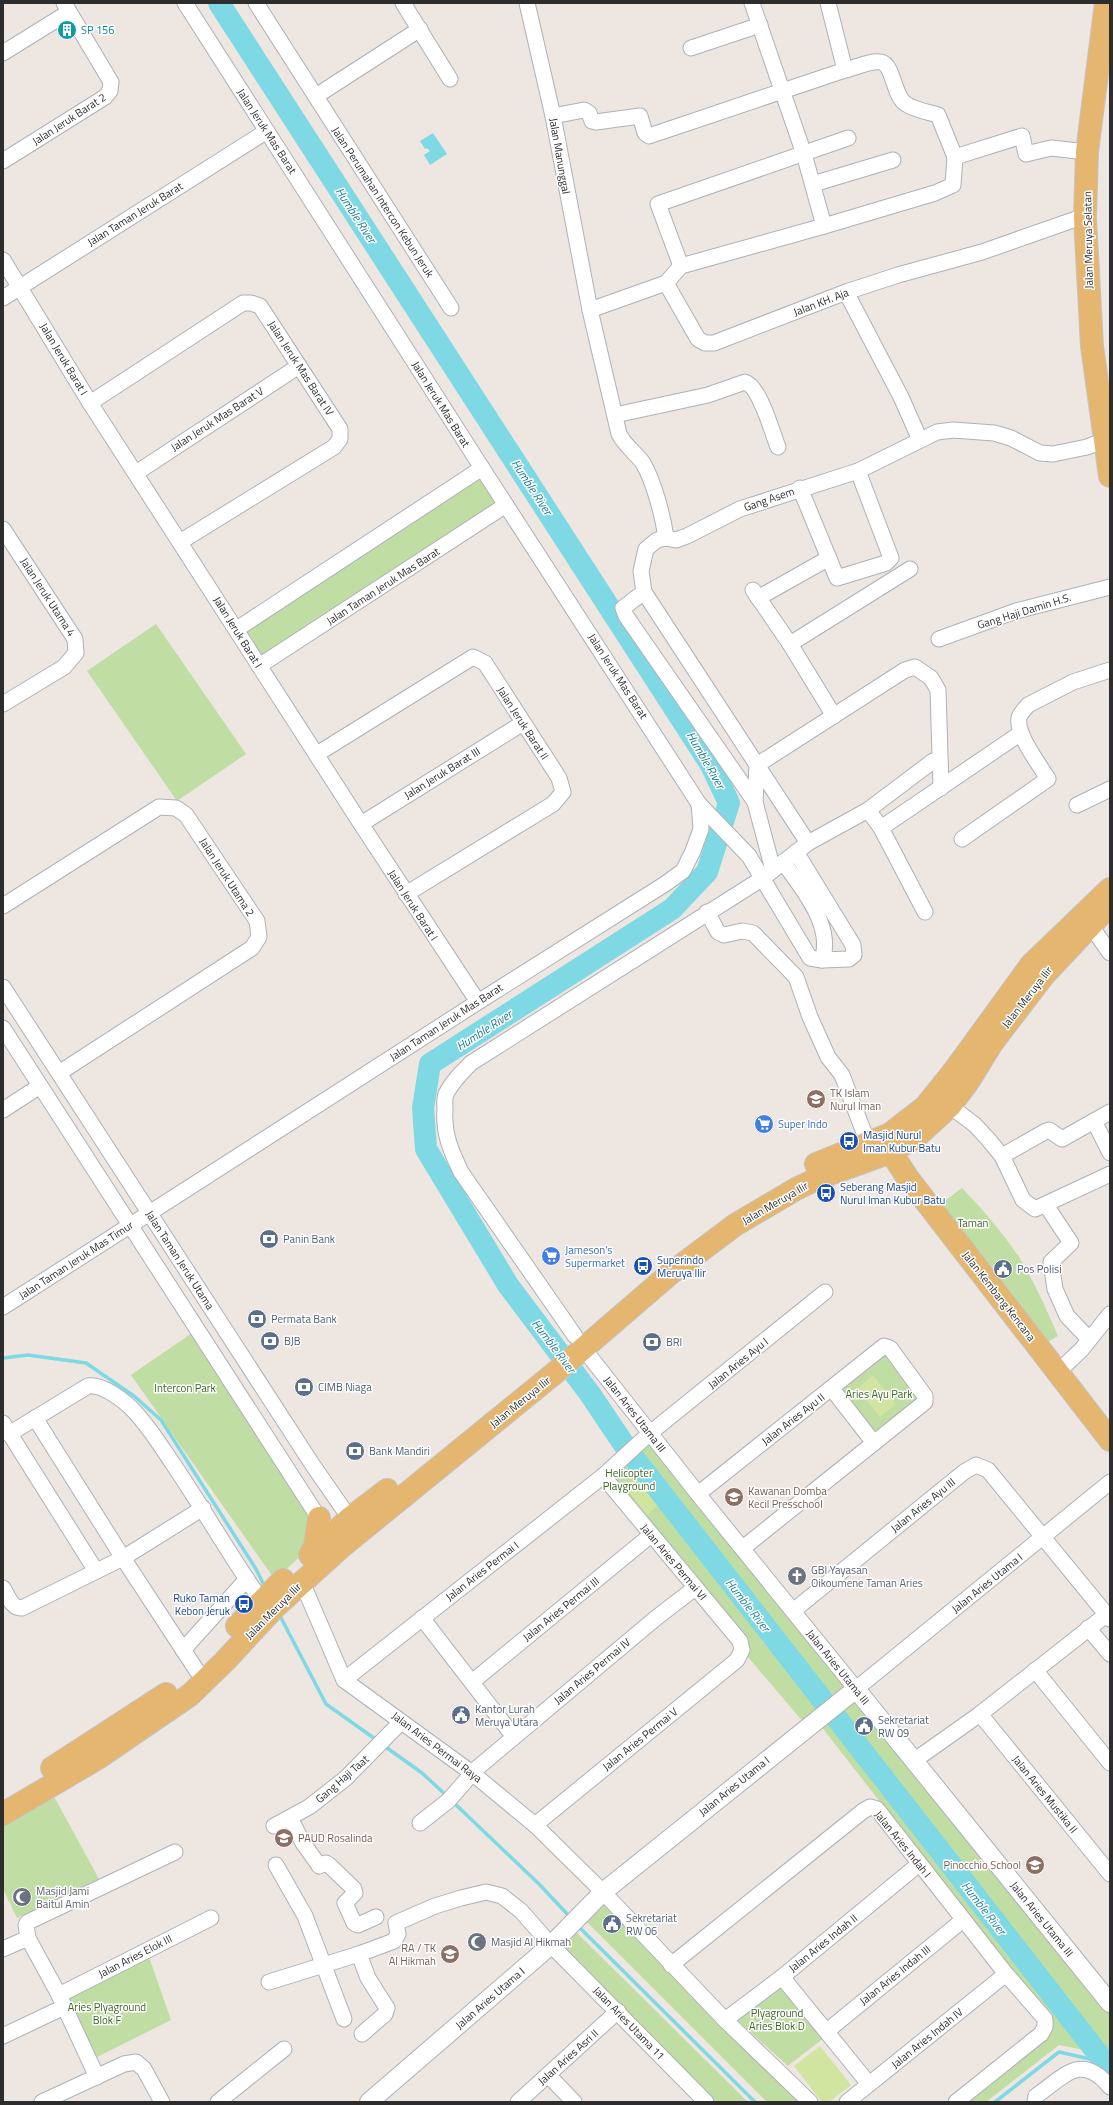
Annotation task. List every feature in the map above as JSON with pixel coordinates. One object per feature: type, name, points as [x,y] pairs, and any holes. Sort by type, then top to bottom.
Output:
[{"type":"main road","name":"Jalan Meruya Selatan","points":[[1106,3],[1103,88],[1087,152],[1085,218],[1092,346],[1110,476]]},
{"type":"main road","name":"Jalan Meruya Ilir","points":[[3,1798],[29,1784],[172,1690],[197,1671],[268,1600],[294,1583],[335,1542],[458,1436],[736,1225],[796,1189],[819,1178],[891,1152],[915,1138],[950,1106],[961,1076],[1031,965],[1110,889]]},
{"type":"main road","name":"Jalan Meruya Ilir","points":[[566,1354],[672,1255],[704,1230],[735,1209],[812,1166],[890,1134],[912,1119],[961,1076],[992,1043],[1028,994],[1064,952],[1110,906]]},
{"type":"main road","name":"Jalan Kembang Kencana","points":[[891,1152],[907,1177],[1110,1440]]},
{"type":"main road","points":[[310,1555],[315,1546],[319,1518]]},
{"type":"main road","name":"Jalan Meruya Ilir","points":[[294,1583],[310,1555],[335,1542]]},
{"type":"main road","name":"Jalan Meruya Ilir","points":[[3,1814],[98,1758],[190,1695],[224,1661],[268,1600]]},
{"type":"street","name":"Jalan Jeruk Mas Barat","points":[[185,3],[482,468],[700,804],[749,856],[773,870]]},
{"type":"street","name":"Jalan Perumahan Intercon Kebun Jeruk","points":[[256,3],[451,308]]},
{"type":"street","points":[[403,3],[450,79]]},
{"type":"street","name":"Jalan Manunggal","points":[[527,3],[553,116],[590,310]]},
{"type":"street","points":[[752,3],[804,154],[824,226]]},
{"type":"street","points":[[828,3],[845,70]]},
{"type":"street","points":[[3,53],[67,7]]},
{"type":"street","name":"Jalan Jeruk Barat 2","points":[[3,161],[105,97],[110,91],[111,82],[67,7]]},
{"type":"street","points":[[691,48],[760,25]]},
{"type":"street","points":[[316,96],[420,29]]},
{"type":"street","points":[[553,116],[584,110],[589,113],[592,121],[596,122],[640,116],[645,133],[649,136],[845,70],[875,62],[882,62],[887,66],[899,97],[906,104],[938,115],[955,157],[953,185],[935,193],[682,266],[666,283],[590,310],[622,440],[642,462],[650,477],[665,527],[666,538],[657,540],[646,549],[641,571],[644,592],[757,765],[802,847],[855,950],[849,959],[822,960],[810,958],[802,947],[773,870],[755,802],[757,765]]},
{"type":"street","name":"Jalan Taman Jeruk Barat","points":[[3,298],[267,131]]},
{"type":"street","points":[[955,157],[1022,136],[1026,154],[1051,148],[1087,152]]},
{"type":"street","points":[[682,266],[658,204],[848,138]]},
{"type":"street","points":[[813,184],[893,160]]},
{"type":"street","name":"Jalan KH. Aja","points":[[666,283],[698,339],[714,343],[846,292],[898,275],[982,252],[1076,219],[1085,218]]},
{"type":"street","name":"Jalan Jeruk Barat I","points":[[3,260],[21,287],[90,402],[237,629],[259,666],[406,894],[478,1002]]},
{"type":"street","points":[[846,292],[901,397],[920,440]]},
{"type":"street","name":"Jalan Jeruk Mas Barat IV","points":[[90,402],[243,303],[251,303],[260,306],[340,429],[340,438],[334,447],[180,542]]},
{"type":"street","name":"Jalan Jeruk Mas Barat V","points":[[136,473],[299,366]]},
{"type":"street","points":[[615,415],[708,395],[746,382],[757,395],[764,408],[778,446]]},
{"type":"street","name":"Gang Asem","points":[[666,538],[676,540],[740,509],[800,488],[858,471],[937,432],[953,430],[994,433],[1011,438],[1040,453],[1053,454],[1105,440]]},
{"type":"street","points":[[237,629],[482,468]]},
{"type":"street","points":[[800,488],[837,578],[886,563],[891,558],[858,471]]},
{"type":"street","name":"Jalan Taman Jeruk Mas Barat","points":[[259,666],[506,505]]},
{"type":"street","name":"Jalan Jeruk Utama 4","points":[[3,529],[75,639],[76,652],[64,667],[3,704]]},
{"type":"street","points":[[829,558],[755,594],[790,644],[834,716]]},
{"type":"street","points":[[790,644],[910,569]]},
{"type":"street","name":"Gang Haji Damin H.S.","points":[[939,639],[1016,612],[1110,587]]},
{"type":"street","points":[[644,592],[623,608],[626,616],[755,802]]},
{"type":"street","name":"Jalan Jeruk Barat II","points":[[317,754],[473,657],[485,663],[559,778],[563,792],[553,804],[406,894]]},
{"type":"street","points":[[757,765],[905,670],[915,667],[931,678],[938,690],[941,788]]},
{"type":"street","points":[[962,838],[1048,779],[1021,733],[1019,718],[1028,705],[1073,682],[1110,670]]},
{"type":"street","name":"Jalan Jeruk Barat III","points":[[361,824],[523,723]]},
{"type":"street","points":[[881,828],[1021,733]]},
{"type":"street","name":"Jalan Aries Utama III","points":[[932,761],[868,810],[802,847],[773,870],[471,1063],[456,1078],[446,1096],[444,1119],[446,1137],[461,1172],[566,1354],[646,1437],[698,1494],[793,1611],[849,1694],[915,1760],[1110,2003]]},
{"type":"street","points":[[1077,805],[1110,789]]},
{"type":"street","name":"Jalan Taman Jeruk Mas Barat","points":[[150,1213],[478,1002],[665,884],[683,870],[694,851],[701,829],[700,804]]},
{"type":"street","name":"Jalan Jeruk Utama 2","points":[[3,906],[159,807],[176,808],[186,815],[256,921],[259,937],[252,948],[59,1073]]},
{"type":"street","points":[[868,810],[881,828],[925,912]]},
{"type":"street","points":[[773,870],[811,903],[818,918],[825,940],[822,960]]},
{"type":"street","points":[[708,912],[718,932],[724,935],[742,931],[753,933],[796,977],[810,1017],[828,1057],[842,1075],[868,1143]]},
{"type":"street","points":[[1091,926],[1110,953]]},
{"type":"street","name":"Jalan Taman Jeruk Utama","points":[[3,987],[354,1525]]},
{"type":"street","points":[[3,1028],[335,1542]]},
{"type":"street","points":[[3,1110],[40,1086]]},
{"type":"street","points":[[950,1106],[975,1125],[1002,1156],[1023,1200],[1036,1209],[1110,1174]]},
{"type":"street","points":[[1002,1156],[1049,1130],[1062,1139],[1110,1112]]},
{"type":"street","points":[[1094,1121],[1110,1153]]},
{"type":"street","points":[[1046,1205],[1071,1243],[1051,1262],[1055,1289],[1067,1316],[1089,1339]]},
{"type":"street","name":"Jalan Taman Jeruk Mas Timur","points":[[3,1307],[150,1213]]},
{"type":"street","name":"Jalan Aries Ayu I","points":[[619,1461],[646,1437],[825,1292]]},
{"type":"street","points":[[1058,1372],[1082,1349],[1089,1339],[1103,1325],[1110,1314]]},
{"type":"street","name":"Jalan Aries Ayu II","points":[[698,1494],[832,1389],[884,1346],[888,1346],[926,1398],[923,1404],[874,1443]]},
{"type":"street","points":[[96,1571],[6,1429],[35,1418],[84,1387],[95,1385],[120,1400],[134,1411],[148,1427],[203,1508],[247,1579],[268,1600]]},
{"type":"street","points":[[743,1548],[874,1443],[832,1389]]},
{"type":"street","points":[[35,1418],[123,1558],[197,1671]]},
{"type":"street","name":"Jalan Aries Permai I","points":[[344,1680],[603,1476],[619,1461]]},
{"type":"street","name":"Jalan Aries Ayu III","points":[[793,1611],[964,1472],[976,1465],[988,1470],[1044,1536]]},
{"type":"street","name":"Jalan Aries Permai VI","points":[[603,1476],[650,1535],[740,1641],[742,1650]]},
{"type":"street","name":"Jalan Aries Utama I","points":[[369,2102],[551,1945],[565,1929],[603,1892],[1110,1482]]},
{"type":"street","points":[[3,1588],[14,1606],[18,1609],[22,1608],[123,1558],[203,1508]]},
{"type":"street","name":"Jalan Aries Permai III","points":[[472,1682],[650,1535]]},
{"type":"street","points":[[915,1760],[980,1714],[1088,1628],[1108,1617],[1044,1536]]},
{"type":"street","points":[[184,1650],[247,1579]]},
{"type":"street","points":[[294,1583],[344,1680]]},
{"type":"street","name":"Jalan Aries Permai IV","points":[[420,1824],[448,1801],[471,1776],[514,1737],[656,1618],[695,1588]]},
{"type":"street","points":[[422,1618],[514,1737]]},
{"type":"street","points":[[1088,1628],[1110,1654]]},
{"type":"street","name":"Jalan Aries Permai V","points":[[535,1825],[737,1660],[742,1650]]},
{"type":"street","points":[[1035,1670],[1110,1763]]},
{"type":"street","name":"Jalan Aries Permai Raya","points":[[344,1680],[398,1726],[471,1776],[535,1825],[603,1892],[725,2020],[810,2102]]},
{"type":"street","name":"Jalan Aries Mustika II","points":[[980,1714],[1109,1870]]},
{"type":"street","name":"Gang Haji Taat","points":[[274,1826],[309,1807],[346,1778],[398,1726]]},
{"type":"street","name":"Jalan Aries Indah I","points":[[671,1965],[870,1807],[877,1809],[1006,1974],[1045,2019],[1045,2027],[1041,2034],[956,2102]]},
{"type":"street","points":[[290,1818],[303,1843],[318,1864],[320,1866],[326,1863],[328,1864],[354,1889],[355,1893],[345,1903],[354,1923],[358,1925],[376,1917]]},
{"type":"street","points":[[97,2077],[61,2001],[28,1938],[25,1929],[28,1922],[175,1852]]},
{"type":"street","name":"Jalan Aries Indah II","points":[[725,2020],[782,1976],[919,1864]]},
{"type":"street","points":[[276,1865],[302,1909],[344,2019]]},
{"type":"street","name":"Jalan Aries Utama 11","points":[[359,1954],[394,1941],[398,1934],[396,1923],[435,1906],[486,1892],[502,1896],[520,1911],[551,1945],[618,2011],[706,2102]]},
{"type":"street","name":"Jalan Aries Elok III","points":[[3,2036],[61,2001],[211,1918]]},
{"type":"street","name":"Jalan Aries Indah III","points":[[826,2031],[963,1920]]},
{"type":"street","points":[[3,1949],[28,1938]]},
{"type":"street","points":[[269,1982],[325,1966],[359,1954],[368,1978],[387,2008],[385,2014],[362,2034]]},
{"type":"street","name":"Jalan Aries Indah IV","points":[[847,2102],[1006,1974]]},
{"type":"street","points":[[782,1976],[869,2084]]},
{"type":"street","name":"Jalan Aries Asri II","points":[[518,2102],[549,2076],[618,2011]]},
{"type":"street","points":[[218,2102],[284,2049]]},
{"type":"street","points":[[42,2102],[124,2064],[136,2062],[144,2069],[162,2102]]},
{"type":"street","points":[[1035,2102],[1036,2096],[1072,2071],[1079,2068],[1089,2069],[1101,2076],[1110,2087]]},
{"type":"street","points":[[549,2076],[574,2102]]},
{"type":"green space","points":[[483,476],[501,502],[263,657],[247,631]]},
{"type":"green space","points":[[156,624],[246,754],[177,801],[87,671]]},
{"type":"green space","name":"Taman","points":[[962,1188],[1009,1242],[1022,1262],[1037,1289],[1058,1336],[1048,1342],[938,1206]]},
{"type":"green space","name":"Intercon Park","points":[[192,1333],[325,1533],[275,1580],[131,1375]]},
{"type":"green space","name":"Aries Ayu Park","points":[[887,1348],[924,1400],[875,1441],[834,1388]]},
{"type":"green space","points":[[873,1375],[896,1404],[880,1417],[857,1389]]},
{"type":"green space","name":"Helicopter Playground","points":[[650,1434],[848,1685],[804,1723],[742,1650],[603,1476]]},
{"type":"green space","points":[[642,1481],[660,1504],[647,1515],[629,1492]]},
{"type":"green space","points":[[851,1694],[1110,2013],[1110,2062],[831,1707]]},
{"type":"green space","points":[[825,1714],[1089,2051],[1059,2045],[986,2102],[960,2102],[1054,2025],[817,1721]]},
{"type":"green space","points":[[51,1791],[99,1879],[17,1918],[3,1889],[3,1816]]},
{"type":"green space","points":[[602,1899],[804,2102],[767,2102],[583,1918]]},
{"type":"green space","points":[[575,1931],[748,2102],[714,2102],[563,1948]]},
{"type":"green space","name":"Aries Plyaground Blok F","points":[[149,1957],[171,2020],[89,2061],[60,1998]]},
{"type":"green space","name":"Plyaground Aries Blok D","points":[[780,1983],[825,2037],[788,2066],[735,2018]]},
{"type":"green space","points":[[820,2046],[851,2085],[829,2102],[822,2102],[794,2066]]},
{"type":"water","points":[[433,133],[447,154],[430,165],[424,155],[430,151],[427,148],[425,149],[420,141]]},
{"type":"waterway","name":"Humble River","points":[[219,3],[711,765],[729,803],[707,872],[672,909],[430,1064],[423,1108],[426,1149],[508,1285],[590,1394],[627,1449],[1110,2069]]},
{"type":"waterway","points":[[3,1358],[28,1355],[86,1363],[134,1396],[161,1420],[256,1569],[265,1587]]},
{"type":"waterway","points":[[279,1614],[326,1704],[378,1741]]},
{"type":"waterway","points":[[383,1745],[422,1773],[447,1796]]},
{"type":"waterway","points":[[453,1802],[539,1884],[571,1918]]},
{"type":"waterway","points":[[578,1926],[755,2102]]},
{"type":"waterway","points":[[995,2102],[1059,2052],[1103,2062]]},
{"type":"place","name":"SP 156","points":[[67,30]]},
{"type":"place","name":"TK Islam Nurul Iman","points":[[816,1099]]},
{"type":"place","name":"Super Indo","points":[[764,1124]]},
{"type":"place","name":"Masjid Nurul Iman Kubur Batu","points":[[849,1141]]},
{"type":"place","name":"Seberang Masjid Nurul Iman Kubur Batu","points":[[826,1193]]},
{"type":"place","name":"Panin Bank","points":[[269,1239]]},
{"type":"place","name":"Jameson's Supermarket","points":[[551,1256]]},
{"type":"place","name":"Superindo Meruya Ilir","points":[[643,1266]]},
{"type":"place","name":"Pos Polisi","points":[[1003,1269]]},
{"type":"place","name":"Permata Bank","points":[[257,1319]]},
{"type":"place","name":"BJB","points":[[270,1341]]},
{"type":"place","name":"BRI","points":[[652,1342]]},
{"type":"place","name":"CIMB Niaga","points":[[304,1387]]},
{"type":"place","name":"Bank Mandiri","points":[[355,1451]]},
{"type":"place","name":"Kawanan Domba Kecil Presschool","points":[[734,1497]]},
{"type":"place","name":"GBI Yayasan Oikoumene Taman Aries","points":[[797,1576]]},
{"type":"place","name":"Ruko Taman Kebon Jeruk","points":[[244,1604]]},
{"type":"place","name":"Kantor Lurah Meruya Utara","points":[[461,1715]]},
{"type":"place","name":"Sekretariat RW 09","points":[[864,1726]]},
{"type":"place","name":"PAUD Rosalinda","points":[[284,1838]]},
{"type":"place","name":"Pinocchio School","points":[[1035,1865]]},
{"type":"place","name":"Masjid Jami Baitul Amin","points":[[22,1897]]},
{"type":"place","name":"Sekretariat RW 06","points":[[612,1924]]},
{"type":"place","name":"Masjid Al Hikmah","points":[[477,1942]]},
{"type":"place","name":"RA / TK Al Hikmah","points":[[450,1954]]}]
